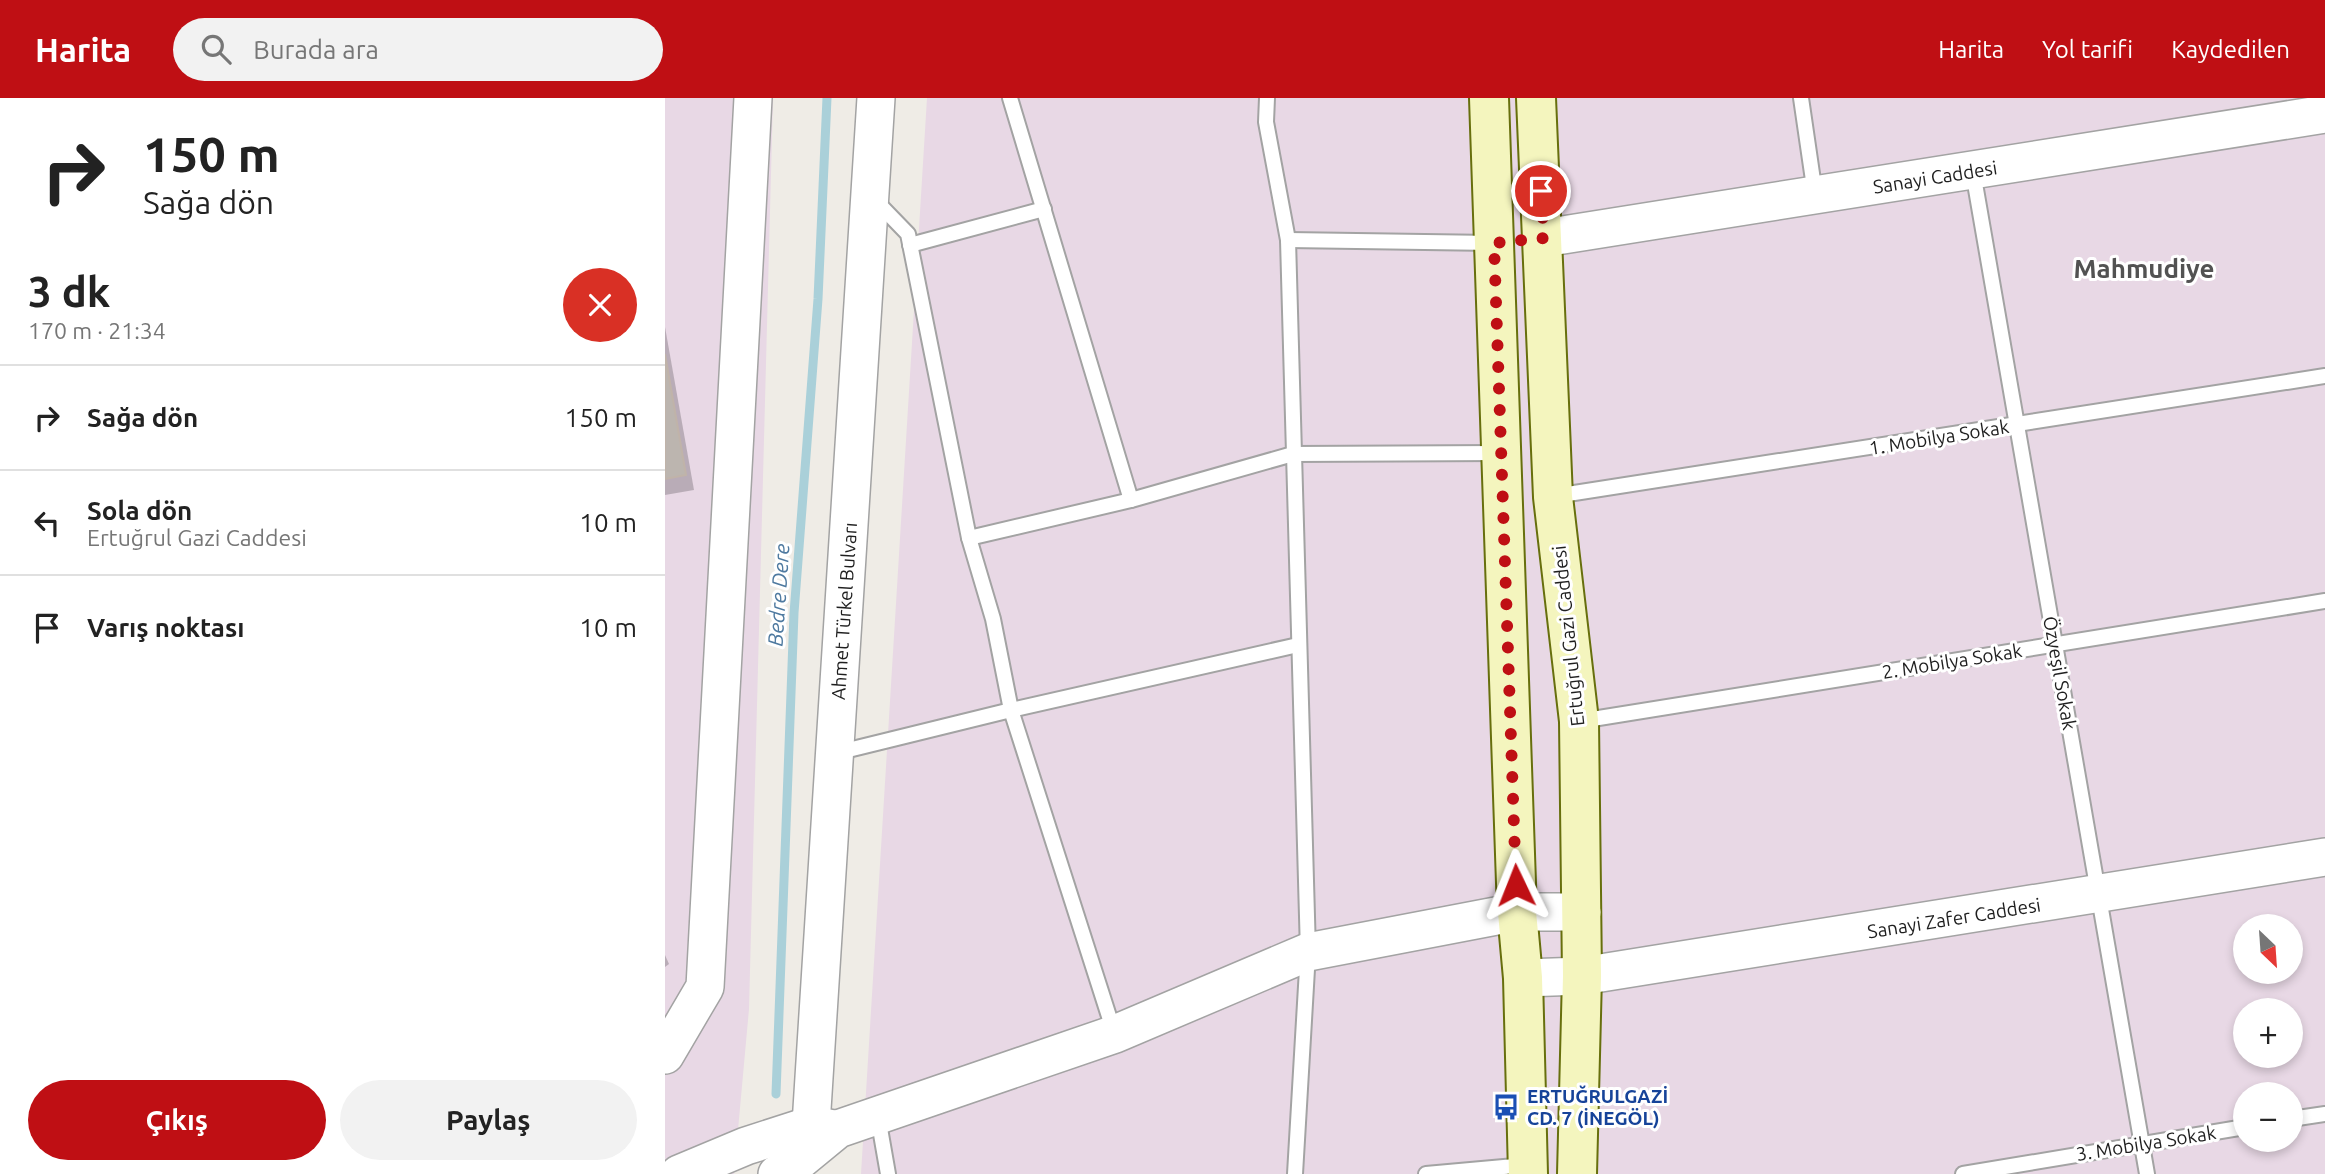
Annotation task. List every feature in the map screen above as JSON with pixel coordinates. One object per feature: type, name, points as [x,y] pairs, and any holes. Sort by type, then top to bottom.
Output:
[{"type":"main road","points":[[1489,98],[1528,1169]]},
{"type":"main road","name":"Ertuğrul Gazi Caddesi","points":[[1536,98],[1553,496],[1579,721],[1582,976],[1577,1174]]},
{"type":"main road","points":[[1494,243],[1544,238]]},
{"type":"street","points":[[665,1055],[705,986],[753,98]]},
{"type":"street","name":"Ahmet Türkel Bulvarı","points":[[825,1127],[835,754],[876,98]]},
{"type":"street","name":"Sanayi Caddesi","points":[[1544,238],[2325,114]]},
{"type":"street","name":"Sanayi Zafer Caddesi","points":[[1523,978],[1582,976],[2325,857]]},
{"type":"street","points":[[679,1174],[746,1146],[878,1116],[1115,1034],[1308,952],[1517,912],[1582,912]]},
{"type":"street","points":[[777,1174],[793,1166],[825,1127]]},
{"type":"lane","points":[[1010,98],[1131,500]]},
{"type":"lane","points":[[1267,98],[1266,122],[1288,240],[1308,952],[1295,1174]]},
{"type":"lane","points":[[1801,98],[1815,196]]},
{"type":"lane","name":"Özyeşil Sokak","points":[[1972,171],[2147,1174]]},
{"type":"lane","points":[[870,195],[908,234],[969,538],[992,619],[1011,710],[1115,1034]]},
{"type":"lane","points":[[910,245],[1044,209]]},
{"type":"lane","points":[[1288,240],[1494,243]]},
{"type":"lane","name":"1. Mobilya Sokak","points":[[1553,496],[2325,376]]},
{"type":"lane","points":[[969,538],[1131,500],[1293,454],[1502,453]]},
{"type":"lane","name":"2. Mobilya Sokak","points":[[1579,721],[2325,601]]},
{"type":"lane","points":[[835,754],[1011,710],[1298,645]]},
{"type":"lane","points":[[2303,1117],[2325,1114]]},
{"type":"lane","points":[[878,1116],[888,1174]]},
{"type":"lane","name":"3. Mobilya Sokak","points":[[1963,1174],[2233,1129]]},
{"type":"lane","points":[[1426,1174],[1528,1169]]},
{"type":"shaded area","points":[[665,98],[773,98],[749,1009],[734,1174],[665,1174]]},
{"type":"shaded area","points":[[927,98],[2325,98],[2325,1174],[861,1174]]},
{"type":"building","points":[[665,354],[686,475],[665,479]]},
{"type":"waterway","name":"Bedre Dere","points":[[776,1094],[794,613],[818,299],[827,98]]},
{"type":"place","name":"ERTUĞRULGAZİ CD. 7 (İNEGÖL)","points":[[1506,1107]]},
{"type":"district","name":"Mahmudiye","points":[[2144,269]]},
{"type":"route","points":[[1516,885],[1494,243],[1544,238],[1541,191]]}]
